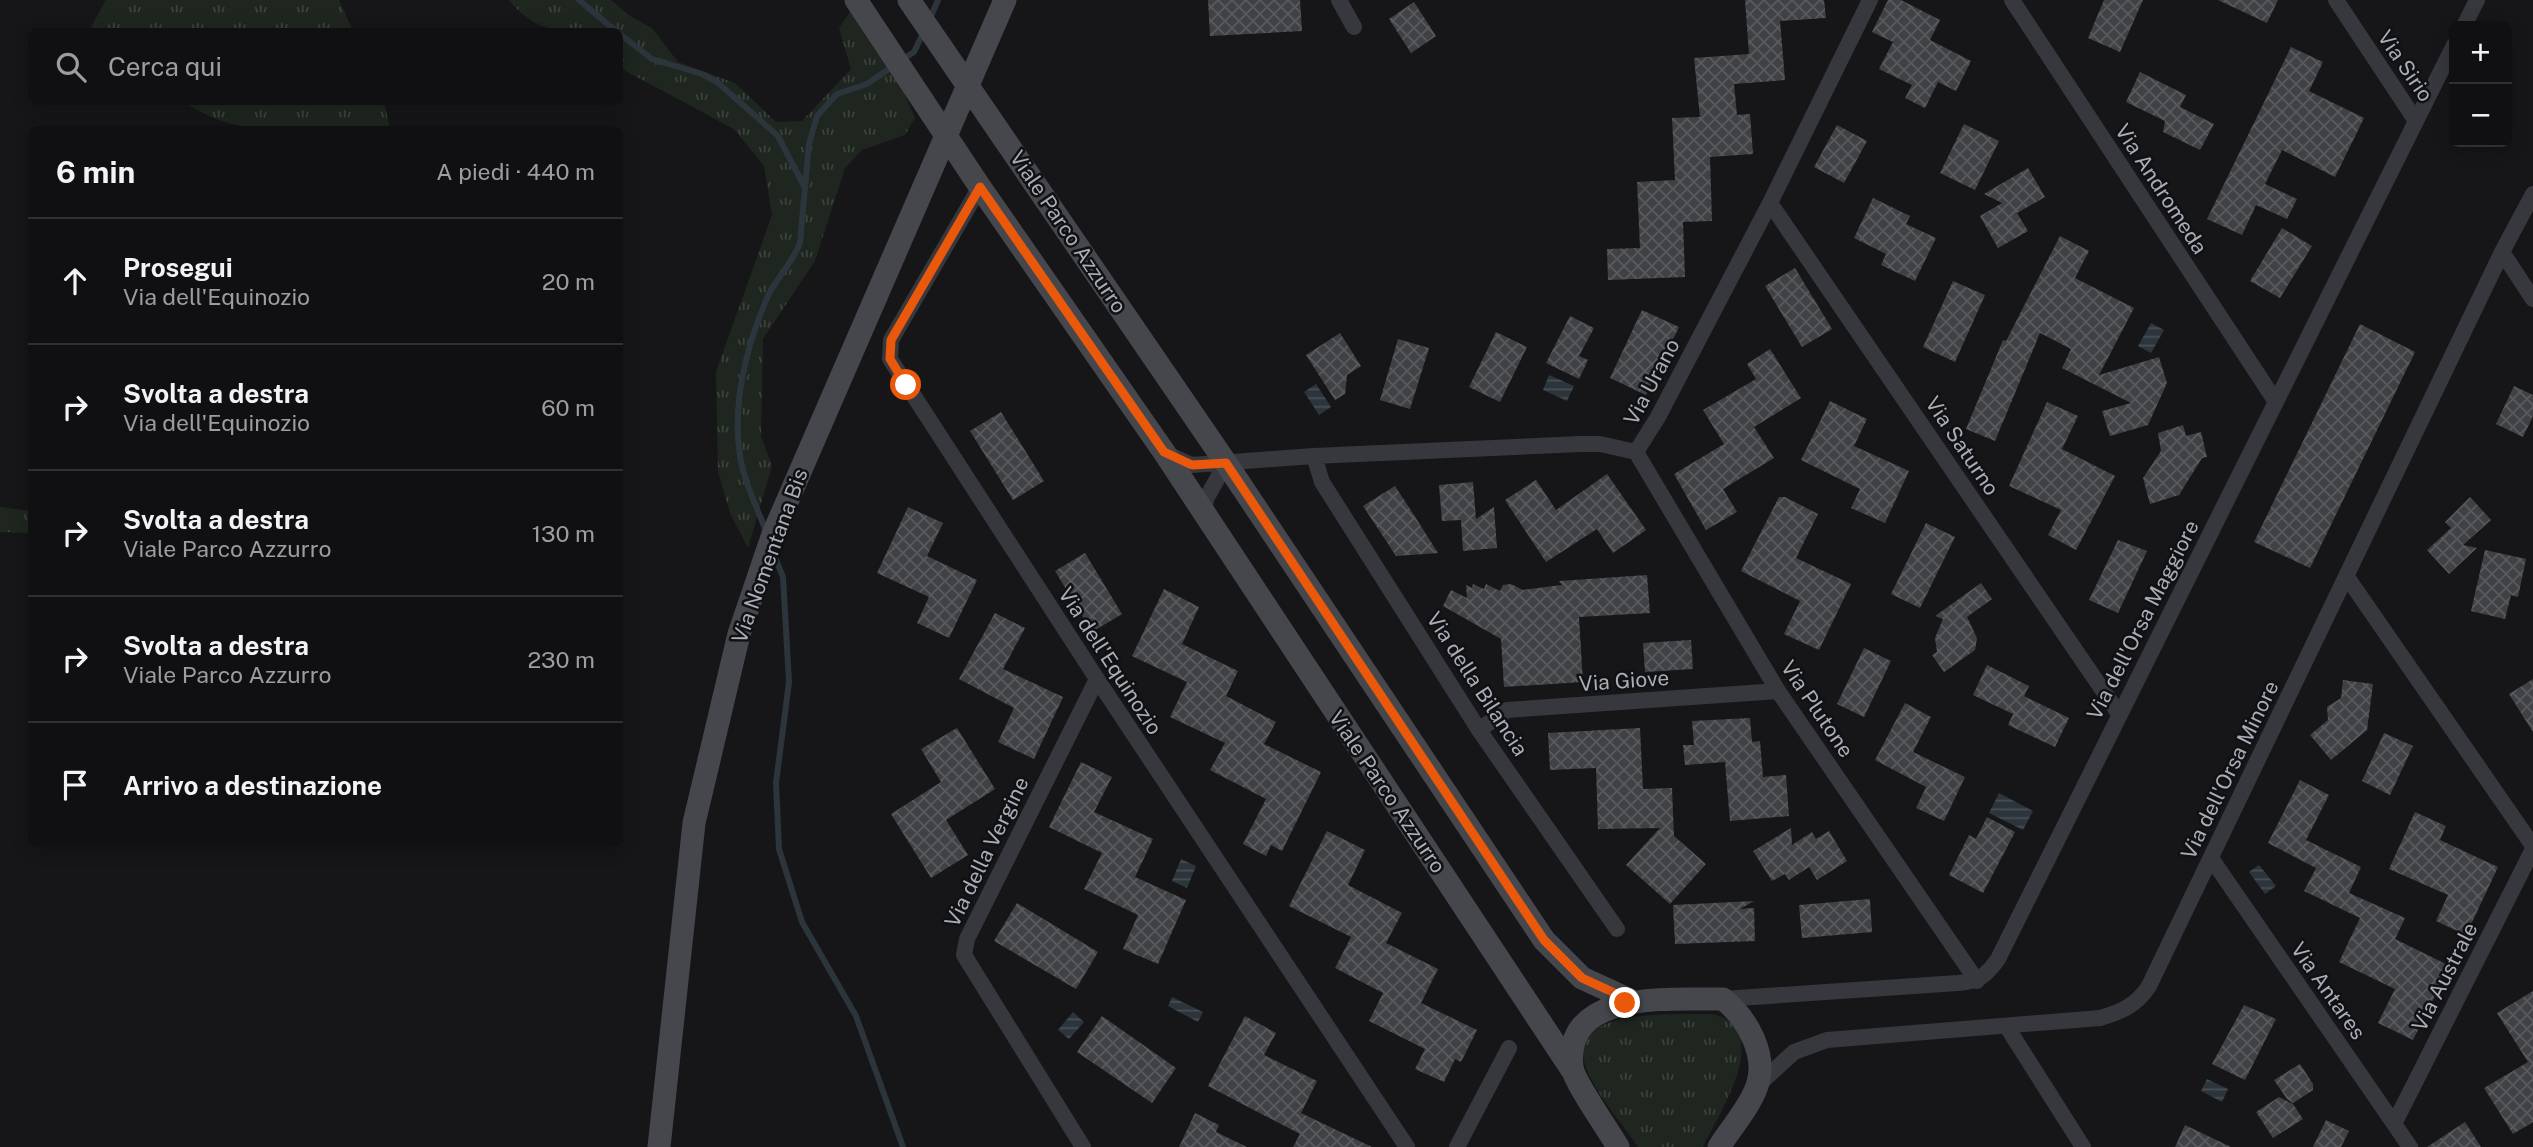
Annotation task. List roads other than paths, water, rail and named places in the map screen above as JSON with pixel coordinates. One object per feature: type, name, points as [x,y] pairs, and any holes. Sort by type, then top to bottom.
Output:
[{"type":"street","name":"Viale Parco Azzurro","points":[[856,0],[980,187],[1164,452],[1572,1070],[1618,1147]]},
{"type":"street","name":"Via Nomentana Bis","points":[[659,1147],[694,823],[739,634],[773,534],[1005,0]]},
{"type":"street","points":[[1339,0],[1354,27]]},
{"type":"street","name":"Via Urano","points":[[1226,463],[1314,456],[1581,444],[1600,444],[1636,452],[1658,417],[1770,203],[1870,0]]},
{"type":"street","name":"Via Andromeda","points":[[2012,0],[2276,402]]},
{"type":"street","name":"Via Sirio","points":[[2336,0],[2416,121]]},
{"type":"street","points":[[2466,21],[2477,0]]},
{"type":"street","name":"Viale Parco Azzurro","points":[[921,17],[1226,463],[1544,940],[1582,978],[1632,1001]]},
{"type":"street","name":"Via dell'Orsa Maggiore","points":[[1977,981],[1987,974],[1998,959],[2449,55]]},
{"type":"street","name":"Via dell'Equinozio","points":[[980,187],[893,336],[890,359],[1097,679],[1407,1147]]},
{"type":"street","name":"Via dell'Orsa Minore","points":[[1757,1086],[1794,1052],[1827,1040],[2100,1018],[2122,1012],[2138,1000],[2149,986],[2502,252],[2533,194]]},
{"type":"street","name":"Via Saturno","points":[[1770,203],[2119,714]]},
{"type":"street","points":[[2502,252],[2533,299]]},
{"type":"street","points":[[1164,452],[1192,465],[1226,463]]},
{"type":"street","name":"Via Plutone","points":[[1636,452],[1778,691],[1977,981]]},
{"type":"street","name":"Via della Bilancia","points":[[1314,456],[1322,482],[1479,730],[1617,929]]},
{"type":"street","points":[[1204,514],[1206,499],[1226,463]]},
{"type":"street","points":[[2347,577],[2533,847]]},
{"type":"street","name":"Via della Vergine","points":[[1083,1147],[964,955],[967,939],[1097,679]]},
{"type":"street","name":"Via Giove","points":[[1479,730],[1507,710],[1778,691]]},
{"type":"street","name":"Via Australe","points":[[2394,1124],[2533,847]]},
{"type":"street","name":"Via Antares","points":[[2211,858],[2410,1147]]},
{"type":"street","points":[[1723,999],[1977,981]]},
{"type":"street","name":"Viale Parco Azzurro","points":[[1572,1070],[1576,1043],[1587,1023],[1604,1010],[1632,1001],[1723,999]]},
{"type":"street","points":[[1719,1147],[1757,1086],[1757,1056],[1751,1032],[1741,1014],[1723,999]]},
{"type":"street","points":[[2007,1027],[2083,1147]]},
{"type":"street","points":[[1457,1147],[1509,1048]]},
{"type":"waterway","points":[[579,0],[612,28]]},
{"type":"waterway","points":[[929,21],[938,0]]},
{"type":"waterway","points":[[902,60],[914,52],[924,31]]},
{"type":"waterway","points":[[623,36],[652,59],[702,74],[717,82],[778,136],[805,188]]},
{"type":"waterway","points":[[766,531],[747,482],[739,445],[739,402],[746,359],[767,298],[800,243],[809,144],[817,116],[837,94],[867,84],[893,66]]},
{"type":"waterway","points":[[773,552],[783,577],[789,682],[776,783],[779,849],[802,922],[856,1016],[903,1147]]}]
